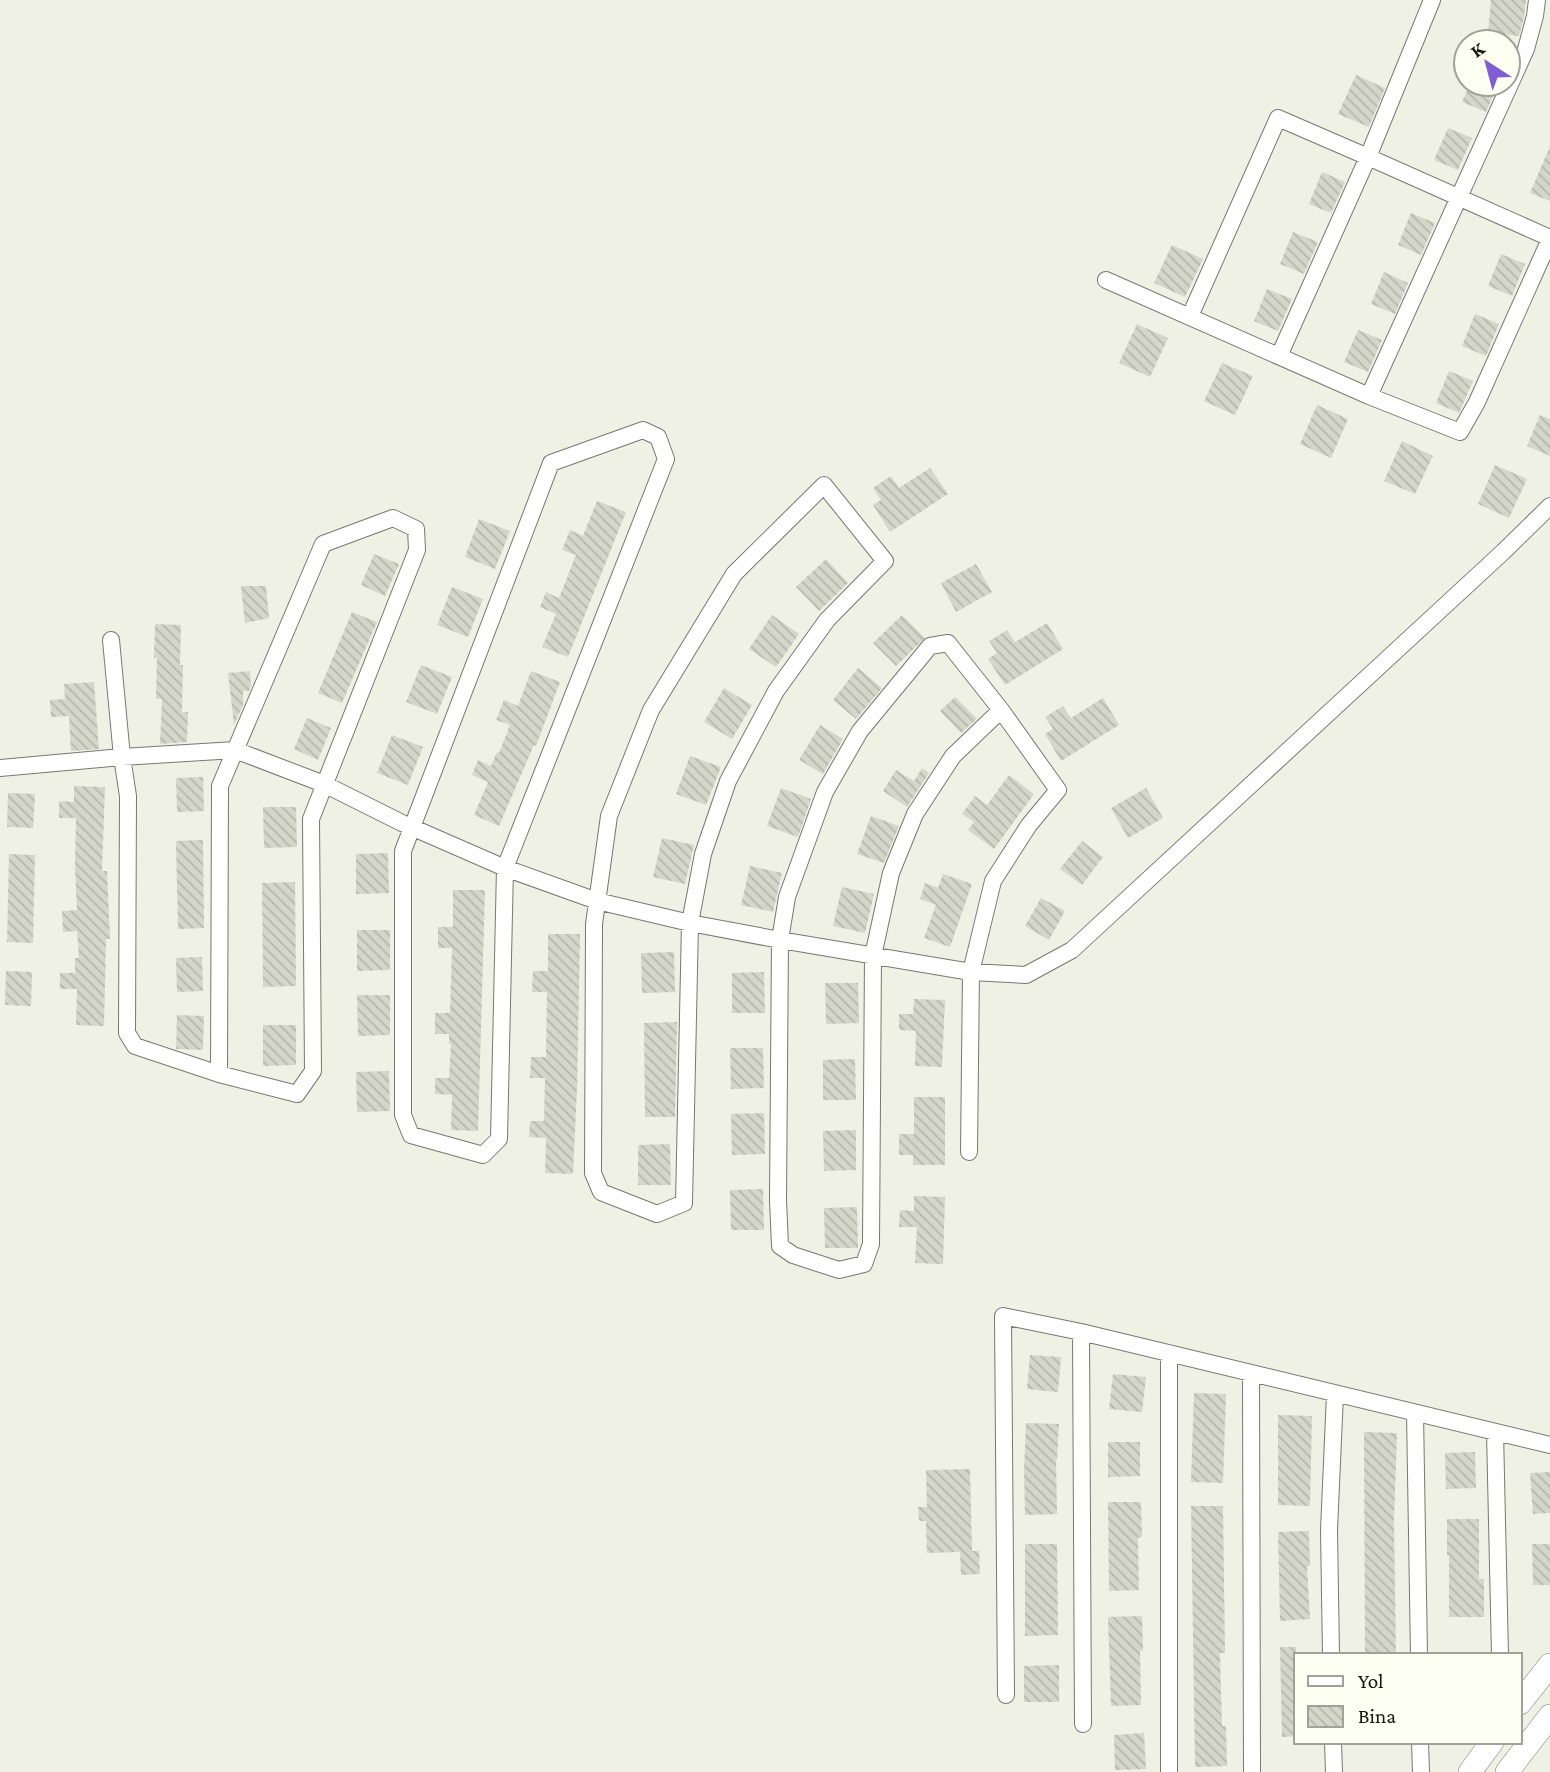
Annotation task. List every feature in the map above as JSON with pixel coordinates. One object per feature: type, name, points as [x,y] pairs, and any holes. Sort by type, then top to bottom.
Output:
[{"type":"main road","points":[[1522,1700],[1550,1665]]},
{"type":"main road","points":[[1507,1772],[1550,1716]]},
{"type":"main road","points":[[1470,1772],[1491,1744]]},
{"type":"street","points":[[1279,356],[1368,157],[1432,0]]},
{"type":"street","points":[[1369,396],[1526,48],[1537,0]]},
{"type":"street","points":[[1106,280],[1369,396],[1460,432],[1477,402],[1550,239],[1278,118],[1190,316]]},
{"type":"street","points":[[643,430],[658,437],[666,459],[505,868],[499,1139],[483,1155],[411,1135],[403,1115],[403,851],[551,463],[643,430]]},
{"type":"street","points":[[824,485],[885,561],[827,620],[776,691],[728,781],[703,854],[690,923],[684,1203],[657,1214],[601,1192],[593,1173],[594,924],[610,816],[651,710],[734,574],[824,485]]},
{"type":"street","points":[[0,768],[234,750],[324,784],[505,868],[597,901],[690,923],[780,940],[971,972],[1026,975],[1072,950],[1550,506]]},
{"type":"street","points":[[111,640],[128,796],[127,1033],[135,1046],[219,1074],[297,1094],[313,1071],[311,819],[417,550],[416,529],[393,518],[323,544],[220,786],[219,1074]]},
{"type":"street","points":[[969,1152],[971,972],[993,881],[1029,825],[1058,790],[1001,710],[948,643],[930,646],[860,731],[825,792],[787,897],[780,940],[780,1246],[793,1255],[839,1270],[864,1264],[871,1244],[873,956],[891,873],[915,814],[953,756],[1001,710]]},
{"type":"street","points":[[1006,1695],[1003,1316],[1081,1332],[1550,1445]]},
{"type":"street","points":[[1081,1332],[1083,1724]]},
{"type":"street","points":[[1169,1353],[1169,1772]]},
{"type":"street","points":[[1251,1373],[1252,1772]]},
{"type":"street","points":[[1331,1653],[1329,1530],[1335,1394]]},
{"type":"street","points":[[1415,1413],[1419,1653]]},
{"type":"street","points":[[1495,1432],[1500,1653]]},
{"type":"street","points":[[1333,1744],[1334,1772]]},
{"type":"street","points":[[1420,1744],[1421,1772]]},
{"type":"building","points":[[1491,0],[1526,0],[1521,28],[1488,28]]},
{"type":"building","points":[[1356,75],[1385,88],[1369,127],[1338,114]]},
{"type":"building","points":[[1464,98],[1492,98],[1486,112],[1462,102]]},
{"type":"building","points":[[1448,128],[1472,138],[1458,170],[1434,160]]},
{"type":"building","points":[[1550,146],[1550,201],[1530,193]]},
{"type":"building","points":[[1322,172],[1345,182],[1331,213],[1309,204]]},
{"type":"building","points":[[1411,213],[1435,223],[1421,255],[1398,245]]},
{"type":"building","points":[[1293,232],[1318,242],[1304,274],[1280,264]]},
{"type":"building","points":[[1172,245],[1203,259],[1185,297],[1154,283]]},
{"type":"building","points":[[1501,254],[1525,264],[1512,296],[1488,286]]},
{"type":"building","points":[[1384,272],[1408,283],[1395,314],[1371,304]]},
{"type":"building","points":[[1267,289],[1292,299],[1278,331],[1254,321]]},
{"type":"building","points":[[1475,314],[1499,324],[1486,356],[1462,346]]},
{"type":"building","points":[[1137,324],[1168,338],[1150,377],[1119,363]]},
{"type":"building","points":[[1358,330],[1382,340],[1368,372],[1344,362]]},
{"type":"building","points":[[1222,363],[1253,376],[1235,415],[1204,401]]},
{"type":"building","points":[[1449,371],[1473,381],[1459,413],[1436,403]]},
{"type":"building","points":[[1317,405],[1348,419],[1331,458],[1300,444]]},
{"type":"building","points":[[1540,415],[1550,419],[1550,456],[1527,446]]},
{"type":"building","points":[[1402,441],[1433,456],[1415,494],[1384,481]]},
{"type":"building","points":[[1495,465],[1527,479],[1509,518],[1478,504]]},
{"type":"building","points":[[930,468],[948,494],[890,532],[873,505],[881,500],[873,488],[891,476],[899,488]]},
{"type":"building","points":[[597,501],[626,512],[568,657],[542,647],[556,614],[540,607],[546,592],[559,598],[576,555],[562,550],[570,530],[583,536]]},
{"type":"building","points":[[479,519],[510,531],[495,569],[465,557]]},
{"type":"building","points":[[374,554],[399,564],[385,596],[361,585]]},
{"type":"building","points":[[826,559],[848,583],[819,611],[796,587]]},
{"type":"building","points":[[976,564],[992,592],[956,612],[941,583]]},
{"type":"building","points":[[241,586],[266,586],[269,618],[245,623]]},
{"type":"building","points":[[452,587],[483,599],[468,637],[437,625]]},
{"type":"building","points":[[352,612],[377,622],[342,703],[318,693]]},
{"type":"building","points":[[772,615],[799,634],[776,667],[749,649]]},
{"type":"building","points":[[902,615],[925,638],[896,666],[873,643]]},
{"type":"building","points":[[1047,623],[1063,649],[1005,685],[988,659],[997,653],[989,641],[1007,630],[1015,642]]},
{"type":"building","points":[[155,624],[181,625],[182,712],[188,712],[187,742],[160,744],[162,699],[156,699]]},
{"type":"building","points":[[421,665],[452,677],[437,714],[406,702]]},
{"type":"building","points":[[858,668],[882,688],[856,719],[833,700]]},
{"type":"building","points":[[250,671],[251,686],[249,691],[243,691],[243,705],[234,725],[228,673]]},
{"type":"building","points":[[531,671],[560,682],[536,746],[534,745],[499,826],[474,815],[488,782],[472,775],[478,760],[491,766],[497,752],[499,753],[510,725],[496,720],[504,700],[518,706]]},
{"type":"building","points":[[94,682],[99,749],[71,751],[69,716],[51,717],[50,700],[65,699],[64,684]]},
{"type":"building","points":[[724,688],[752,705],[732,739],[704,722]]},
{"type":"building","points":[[955,697],[977,719],[961,733],[940,711]]},
{"type":"building","points":[[1103,698],[1119,725],[1061,761],[1045,734],[1053,729],[1045,717],[1063,706],[1071,718]]},
{"type":"building","points":[[307,718],[331,728],[318,760],[294,749]]},
{"type":"building","points":[[820,725],[843,739],[823,774],[799,760]]},
{"type":"building","points":[[392,735],[423,747],[408,785],[377,773]]},
{"type":"building","points":[[690,756],[721,767],[706,805],[676,794]]},
{"type":"building","points":[[922,768],[929,773],[907,807],[883,791],[896,770],[914,781]]},
{"type":"building","points":[[1009,775],[1034,794],[994,849],[968,830],[974,822],[962,814],[975,796],[987,805]]},
{"type":"building","points":[[203,777],[204,811],[177,812],[176,778]]},
{"type":"building","points":[[74,786],[105,787],[102,871],[107,871],[110,939],[106,939],[104,1026],[76,1025],[77,989],[60,989],[60,973],[75,973],[75,958],[79,958],[77,931],[63,932],[62,911],[77,910],[76,818],[59,818],[59,801],[74,802]]},
{"type":"building","points":[[781,788],[811,799],[798,837],[767,826]]},
{"type":"building","points":[[1146,788],[1163,818],[1128,838],[1111,808]]},
{"type":"building","points":[[8,793],[35,794],[33,828],[7,827]]},
{"type":"building","points":[[263,807],[296,807],[297,847],[264,848]]},
{"type":"building","points":[[871,816],[899,826],[884,863],[857,854]]},
{"type":"building","points":[[662,838],[694,845],[685,884],[653,877]]},
{"type":"building","points":[[203,840],[204,928],[178,929],[176,841]]},
{"type":"building","points":[[1082,841],[1103,857],[1082,885],[1060,869]]},
{"type":"building","points":[[388,853],[389,893],[356,894],[356,854]]},
{"type":"building","points":[[9,854],[35,855],[33,943],[7,942]]},
{"type":"building","points":[[750,866],[782,873],[773,912],[741,905]]},
{"type":"building","points":[[943,874],[972,884],[950,947],[924,938],[936,905],[920,899],[925,883],[938,888]]},
{"type":"building","points":[[295,882],[296,986],[263,987],[262,883]]},
{"type":"building","points":[[842,887],[874,894],[865,933],[833,926]]},
{"type":"building","points":[[453,890],[485,890],[478,1131],[451,1130],[452,1095],[435,1094],[435,1078],[449,1078],[449,1034],[435,1034],[435,1013],[450,1013],[452,948],[438,948],[438,927],[453,927]]},
{"type":"building","points":[[1041,898],[1065,911],[1049,940],[1025,926]]},
{"type":"building","points":[[357,930],[390,930],[390,970],[357,971]]},
{"type":"building","points":[[548,934],[580,934],[573,1174],[545,1173],[546,1138],[529,1137],[530,1121],[544,1121],[545,1078],[530,1078],[531,1057],[546,1057],[547,992],[532,992],[533,971],[548,971]]},
{"type":"building","points":[[674,952],[675,992],[642,993],[641,953]]},
{"type":"building","points":[[202,957],[203,991],[177,992],[176,958]]},
{"type":"building","points":[[6,971],[32,972],[31,1006],[5,1005]]},
{"type":"building","points":[[764,972],[765,1013],[732,1013],[732,973]]},
{"type":"building","points":[[825,983],[858,983],[859,1023],[826,1024]]},
{"type":"building","points":[[357,995],[390,995],[390,1035],[358,1036]]},
{"type":"building","points":[[914,999],[945,1000],[942,1067],[915,1066],[916,1031],[899,1030],[899,1014],[913,1014]]},
{"type":"building","points":[[177,1015],[204,1016],[203,1050],[176,1049]]},
{"type":"building","points":[[677,1022],[675,1117],[645,1117],[644,1023]]},
{"type":"building","points":[[263,1025],[296,1025],[296,1065],[263,1066]]},
{"type":"building","points":[[730,1048],[763,1048],[764,1088],[731,1089]]},
{"type":"building","points":[[855,1059],[856,1100],[823,1100],[823,1060]]},
{"type":"building","points":[[389,1071],[390,1111],[357,1112],[356,1072]]},
{"type":"building","points":[[914,1097],[945,1097],[945,1165],[913,1165],[913,1155],[899,1155],[899,1134],[914,1134]]},
{"type":"building","points":[[764,1113],[765,1154],[732,1155],[731,1114]]},
{"type":"building","points":[[856,1130],[856,1170],[824,1171],[823,1131]]},
{"type":"building","points":[[670,1144],[671,1185],[638,1185],[638,1145]]},
{"type":"building","points":[[763,1189],[764,1230],[731,1230],[730,1190]]},
{"type":"building","points":[[914,1196],[945,1197],[943,1264],[915,1263],[917,1227],[899,1227],[900,1210],[914,1211]]},
{"type":"building","points":[[857,1207],[858,1248],[825,1248],[824,1208]]},
{"type":"building","points":[[1030,1355],[1061,1357],[1058,1392],[1027,1389]]},
{"type":"building","points":[[1113,1374],[1146,1377],[1142,1412],[1109,1409]]},
{"type":"building","points":[[1194,1393],[1226,1394],[1223,1483],[1191,1482]]},
{"type":"building","points":[[1278,1415],[1312,1416],[1310,1506],[1278,1505]]},
{"type":"building","points":[[1026,1423],[1059,1424],[1056,1459],[1057,1514],[1025,1515]]},
{"type":"building","points":[[1364,1432],[1397,1433],[1394,1521],[1396,1653],[1365,1653]]},
{"type":"building","points":[[1108,1442],[1140,1442],[1140,1476],[1108,1477]]},
{"type":"building","points":[[1475,1452],[1476,1488],[1446,1489],[1445,1453]]},
{"type":"building","points":[[970,1469],[972,1551],[979,1551],[980,1574],[961,1575],[960,1552],[927,1553],[926,1521],[919,1521],[918,1507],[927,1507],[926,1470]]},
{"type":"building","points":[[1550,1472],[1550,1513],[1533,1514],[1530,1473]]},
{"type":"building","points":[[1108,1502],[1141,1502],[1142,1537],[1138,1538],[1139,1590],[1109,1591]]},
{"type":"building","points":[[1191,1506],[1223,1506],[1225,1653],[1220,1653],[1222,1726],[1226,1726],[1227,1766],[1195,1767]]},
{"type":"building","points":[[1447,1519],[1479,1519],[1479,1579],[1484,1579],[1484,1617],[1449,1617]]},
{"type":"building","points":[[1309,1531],[1310,1566],[1307,1566],[1310,1619],[1280,1621],[1278,1532]]},
{"type":"building","points":[[1025,1544],[1057,1544],[1058,1635],[1025,1636]]},
{"type":"building","points":[[1532,1544],[1550,1544],[1550,1585],[1533,1585]]},
{"type":"building","points":[[1142,1616],[1141,1705],[1111,1706],[1108,1617]]},
{"type":"building","points":[[1280,1647],[1296,1647],[1294,1736],[1282,1737]]},
{"type":"building","points":[[1059,1665],[1059,1702],[1024,1702],[1024,1666]]},
{"type":"building","points":[[1144,1733],[1146,1769],[1115,1770],[1114,1735]]}]
